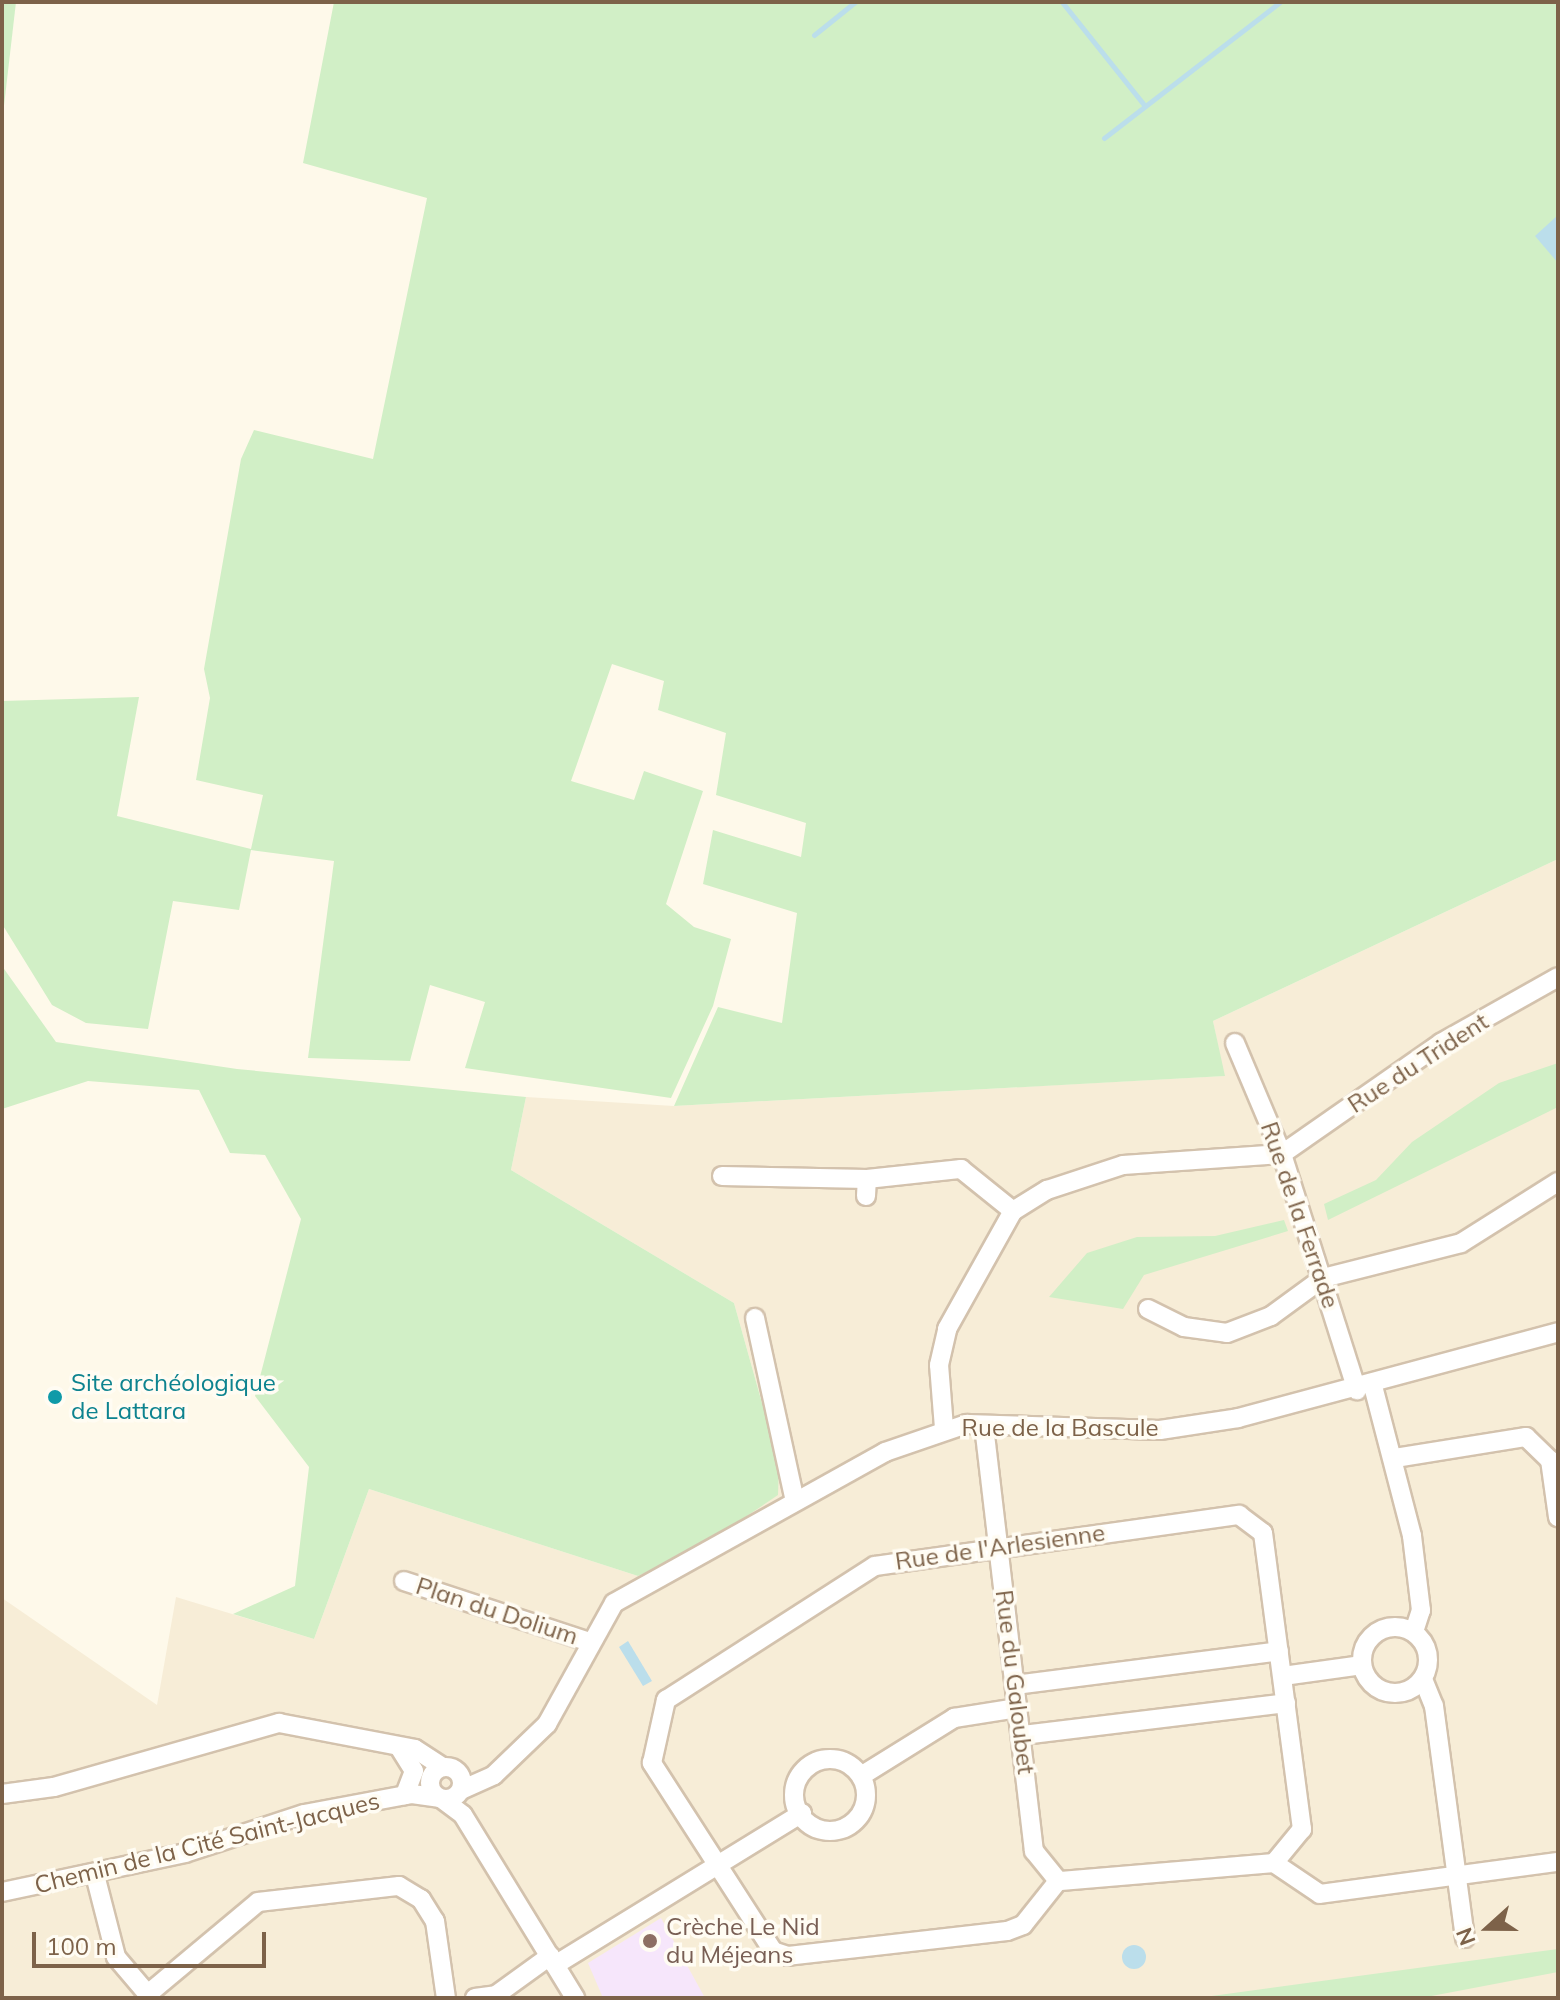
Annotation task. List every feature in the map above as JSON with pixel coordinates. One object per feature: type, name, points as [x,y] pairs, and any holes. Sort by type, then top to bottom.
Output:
[{"type":"street","name":"Rue du Trident","points":[[1282,1154],[1441,1043],[1558,977]]},
{"type":"street","name":"Rue de la Ferrade","points":[[1235,1043],[1282,1154],[1323,1278],[1395,1458],[1421,1610],[1414,1632]]},
{"type":"street","points":[[944,1428],[939,1365],[947,1329],[1013,1211],[1047,1190],[1123,1165],[1282,1154]]},
{"type":"street","points":[[722,1176],[866,1188],[961,1169],[1013,1211]]},
{"type":"street","points":[[1148,1309],[1184,1327],[1227,1333],[1271,1316],[1323,1278],[1461,1243],[1558,1182]]},
{"type":"street","points":[[755,1318],[795,1501]]},
{"type":"street","name":"Rue de la Bascule","points":[[446,1785],[494,1775],[547,1724],[614,1603],[795,1501],[944,1428],[1160,1430],[1365,1388],[1558,1332]]},
{"type":"street","name":"Rue du Galoubet","points":[[984,1426],[1017,1708],[1023,1735],[1034,1851],[1040,1867],[1058,1881]]},
{"type":"street","points":[[1395,1458],[1526,1437],[1550,1460],[1558,1517]]},
{"type":"street","name":"Rue de l'Arlesienne","points":[[1058,1881],[1023,1925],[1007,1931],[788,1956],[768,1945],[652,1763],[666,1700],[875,1566],[997,1546],[1239,1515],[1263,1533],[1302,1829],[1274,1863]]},
{"type":"street","name":"Plan du Dolium","points":[[404,1581],[590,1642]]},
{"type":"street","points":[[1362,1665],[1373,1635],[1393,1627],[1414,1632],[1429,1656],[1423,1679],[1434,1706],[1465,1938]]},
{"type":"street","points":[[1015,1685],[1279,1651]]},
{"type":"street","points":[[1283,1676],[1362,1665]]},
{"type":"street","points":[[1362,1665],[1383,1691],[1406,1692],[1423,1679]]},
{"type":"street","points":[[1023,1735],[1286,1703]]},
{"type":"street","points":[[861,1776],[954,1718],[1017,1708]]},
{"type":"street","points":[[2,1794],[54,1787],[279,1723],[432,1756],[463,1815],[575,1998]]},
{"type":"street","points":[[399,1747],[414,1771],[409,1795]]},
{"type":"street","points":[[838,1756],[861,1776],[868,1805],[861,1815],[822,1835],[802,1813],[791,1787],[796,1779],[838,1756]]},
{"type":"street","name":"Chemin de la Cité Saint-Jacques","points":[[2,1892],[95,1875],[304,1814],[446,1785]]},
{"type":"street","points":[[475,1998],[496,1995],[802,1813]]},
{"type":"street","points":[[1058,1881],[1274,1863],[1320,1894],[1558,1862]]},
{"type":"street","points":[[95,1875],[116,1957],[149,1996],[258,1902],[399,1886],[421,1899],[435,1921],[446,1998]]},
{"type":"shaded area","points":[[1558,859],[1558,1998],[2,1998],[2,1598],[157,1705],[176,1597],[314,1639],[369,1489],[638,1576],[779,1464],[734,1303],[511,1170],[526,1097],[674,1106],[1224,1076],[1213,1021]]},
{"type":"shaded area","name":"Crèche Le Nid du Méjeans","points":[[661,1918],[705,1998],[603,1998],[588,1963]]},
{"type":"green space","points":[[2,2],[16,2],[2,123]]},
{"type":"green space","points":[[334,2],[1558,2],[1558,859],[1213,1021],[1225,1076],[674,1106],[718,1007],[782,1023],[797,913],[703,884],[713,830],[801,857],[806,823],[716,795],[726,733],[658,710],[664,681],[612,664],[571,781],[634,800],[644,771],[703,791],[666,904],[694,927],[731,939],[713,1006],[671,1098],[465,1068],[485,1002],[430,985],[410,1061],[308,1058],[334,861],[251,850],[239,910],[173,901],[148,1029],[86,1023],[52,1005],[2,924],[2,701],[139,697],[117,816],[251,849],[263,795],[196,780],[210,698],[204,669],[241,459],[254,430],[373,459],[427,198],[303,163]]},
{"type":"green space","points":[[2,966],[56,1042],[237,1069],[526,1097],[511,1170],[734,1303],[779,1464],[778,1495],[707,1543],[638,1576],[369,1489],[314,1639],[233,1614],[295,1586],[309,1467],[255,1396],[301,1219],[265,1155],[230,1153],[199,1090],[88,1081],[2,1109]]},
{"type":"green space","points":[[1558,1063],[1558,1107],[1328,1220],[1324,1204],[1376,1180],[1412,1142],[1499,1083]]},
{"type":"green space","points":[[1284,1220],[1288,1231],[1144,1275],[1123,1309],[1049,1297],[1087,1253],[1137,1237],[1215,1236]]},
{"type":"green space","points":[[1558,1949],[1558,1972],[1421,1998],[1197,1998]]},
{"type":"water","points":[[1558,215],[1558,263],[1535,236]]},
{"type":"water","points":[[628,1641],[652,1681],[643,1686],[619,1647]]},
{"type":"water","points":[[1134,1945],[1143,1948],[1146,1957],[1143,1966],[1134,1969],[1125,1966],[1122,1957],[1125,1948]]},
{"type":"waterway","points":[[814,35],[855,2]]},
{"type":"waterway","points":[[1062,2],[1145,106]]},
{"type":"waterway","points":[[1104,138],[1280,2]]},
{"type":"place","name":"Site archéologique de Lattara","points":[[55,1397]]},
{"type":"place","name":"Crèche Le Nid du Méjeans","points":[[650,1941]]}]
